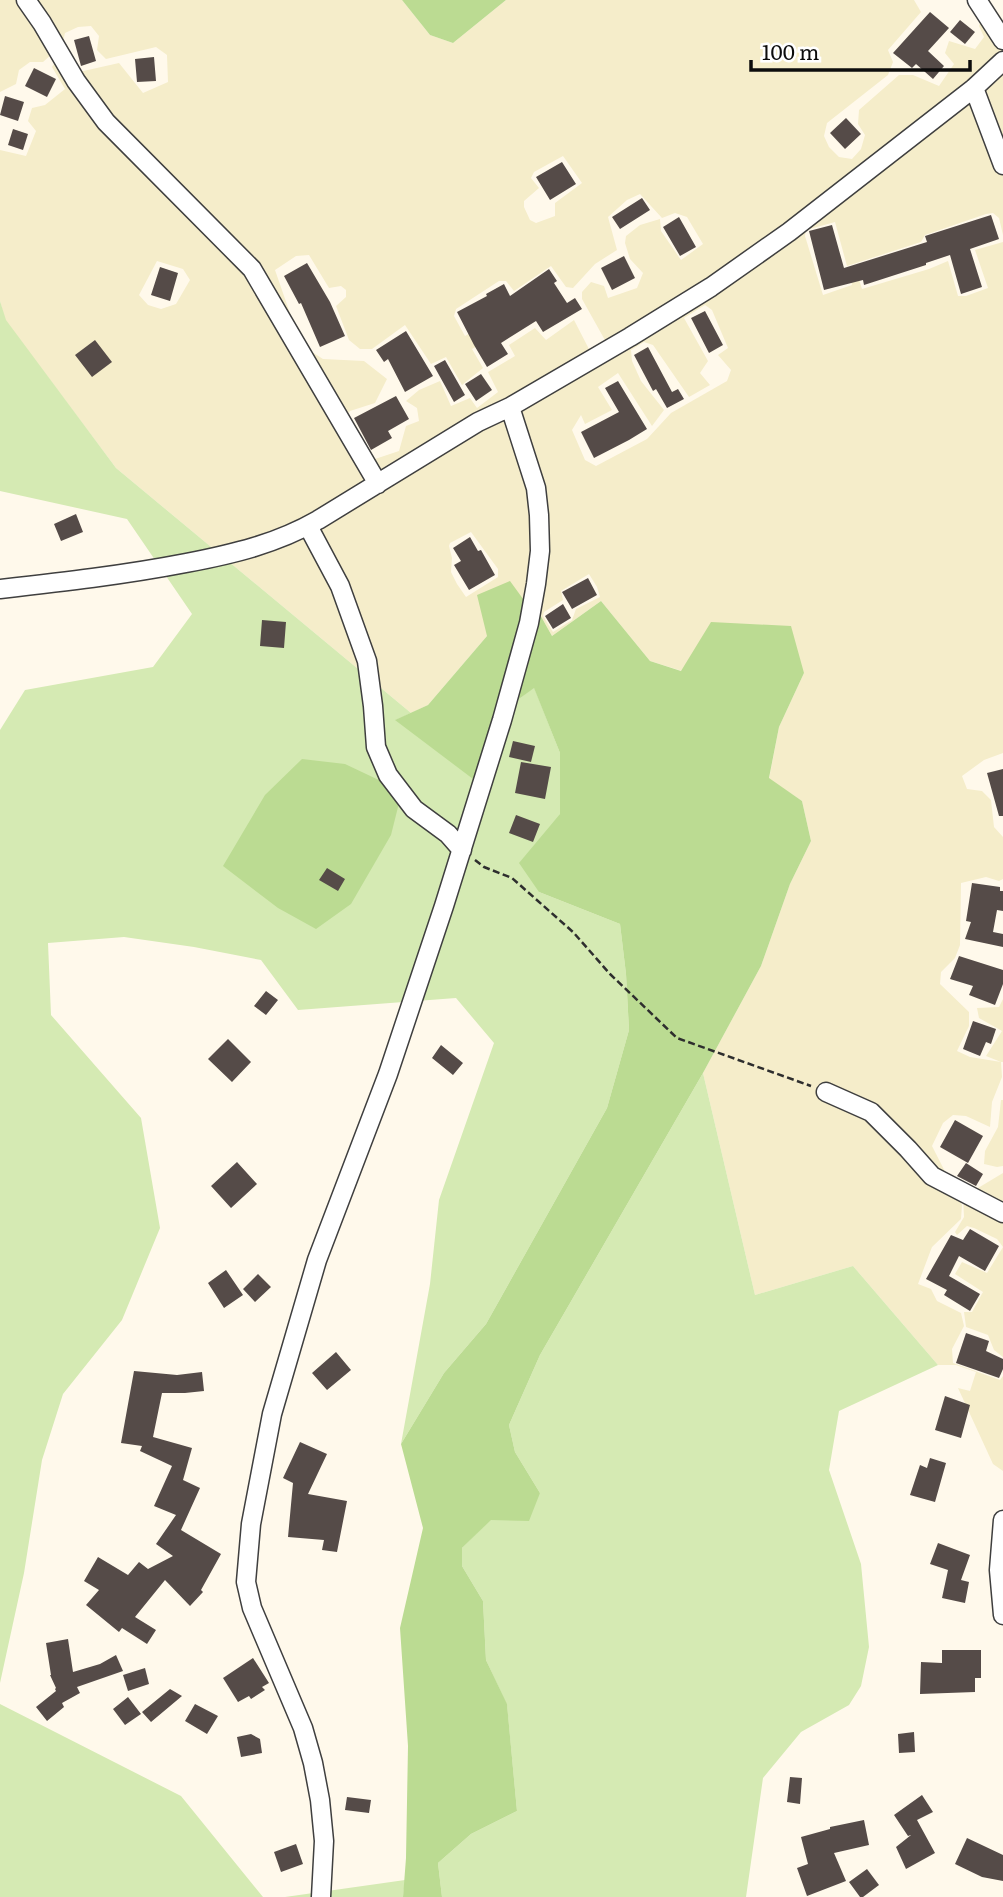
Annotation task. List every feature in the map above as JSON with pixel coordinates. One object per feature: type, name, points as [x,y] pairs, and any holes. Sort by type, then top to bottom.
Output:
[{"type":"street","points":[[26,0],[43,23],[76,82],[106,122],[252,269],[378,484]]},
{"type":"street","points":[[977,0],[1003,40]]},
{"type":"street","points":[[0,589],[116,576],[240,552],[265,545],[308,526],[478,422],[510,407],[631,337],[711,287],[789,232],[974,88],[1003,61]]},
{"type":"street","points":[[974,88],[1003,165]]},
{"type":"street","points":[[321,1897],[324,1841],[320,1800],[303,1728],[252,1608],[246,1582],[251,1524],[272,1414],[317,1260],[388,1074],[462,850],[529,623],[540,551],[539,515],[536,488],[510,407]]},
{"type":"street","points":[[308,526],[340,586],[367,661],[376,747],[388,775],[414,809],[448,835],[462,850]]},
{"type":"street","points":[[827,1092],[871,1112],[932,1176],[1003,1213]]},
{"type":"street","points":[[1003,1520],[999,1570],[1003,1615]]},
{"type":"path","points":[[462,850],[484,867],[512,878],[573,932],[610,974],[677,1038],[827,1092]]},
{"type":"shaded area","points":[[0,0],[402,0],[430,35],[453,43],[506,0],[914,0],[921,12],[888,50],[893,62],[888,75],[827,123],[824,136],[829,147],[839,157],[852,159],[861,149],[865,135],[858,124],[859,110],[899,75],[913,75],[939,86],[954,64],[945,53],[949,41],[975,49],[984,37],[979,26],[984,11],[998,13],[1003,21],[1003,235],[999,218],[993,213],[986,214],[925,235],[921,242],[847,266],[835,222],[806,230],[805,236],[823,295],[852,285],[847,270],[855,267],[862,289],[948,261],[958,296],[966,296],[988,288],[975,250],[1003,242],[1003,753],[984,760],[962,776],[967,789],[982,791],[991,800],[994,827],[1003,837],[1003,879],[999,881],[986,877],[961,883],[960,945],[955,958],[941,972],[940,984],[969,1012],[969,1026],[957,1051],[970,1057],[1001,1062],[1002,1077],[992,1102],[990,1127],[966,1116],[953,1115],[943,1123],[932,1146],[962,1205],[961,1219],[932,1247],[918,1284],[931,1289],[937,1301],[961,1313],[964,1326],[952,1349],[953,1363],[1000,1380],[1003,1376],[1003,1471],[993,1464],[958,1388],[970,1391],[976,1372],[956,1365],[938,1365],[853,1266],[755,1295],[703,1073],[761,966],[790,884],[811,841],[802,801],[769,779],[779,727],[804,673],[682,671],[650,661],[601,601],[552,636],[538,611],[487,636],[428,705],[411,713],[116,468],[5,320],[0,301],[0,150],[26,156],[36,131],[28,121],[32,108],[45,105],[65,89],[52,67],[60,54],[79,72],[119,63],[143,93],[168,82],[167,55],[156,47],[106,59],[97,50],[99,36],[91,26],[78,27],[65,33],[62,45],[43,62],[30,62],[19,70],[16,84],[0,92]],"holes":[[[563,156],[582,183],[555,203],[555,216],[536,223],[530,220],[524,207],[524,201],[539,188],[531,178],[534,172]],[[640,194],[662,218],[675,213],[687,217],[703,244],[681,260],[661,231],[660,219],[640,225],[626,236],[625,243],[630,259],[643,273],[637,288],[608,298],[604,286],[591,282],[582,292],[582,299],[606,342],[591,353],[574,320],[546,340],[535,328],[509,345],[515,356],[488,372],[498,392],[477,408],[470,398],[451,406],[440,381],[419,390],[406,401],[417,408],[419,421],[406,426],[399,451],[372,460],[342,421],[350,411],[375,403],[387,379],[364,361],[323,359],[301,345],[275,270],[296,256],[309,255],[329,288],[341,286],[346,290],[346,297],[336,306],[349,340],[360,349],[372,349],[405,325],[431,364],[446,357],[462,385],[483,368],[472,349],[498,333],[492,321],[465,336],[454,316],[456,309],[499,281],[506,281],[514,291],[551,266],[566,287],[573,288],[595,264],[617,250],[608,217],[627,200]],[[157,261],[183,269],[190,280],[176,304],[161,309],[148,305],[139,295]],[[705,305],[712,310],[728,348],[718,355],[731,370],[727,381],[671,413],[647,439],[596,466],[585,460],[572,430],[581,415],[585,424],[612,410],[598,387],[618,373],[652,426],[664,410],[641,381],[632,361],[631,350],[644,342],[653,345],[689,397],[710,385],[700,373],[708,361],[684,318]],[[471,532],[498,569],[498,577],[466,597],[451,572],[449,546]],[[589,574],[600,597],[576,609],[572,620],[553,632],[543,616],[544,612],[563,600],[561,591]]]},
{"type":"shaded area","points":[[1003,999],[1003,1062],[986,1056],[1002,1031],[979,1018],[977,1008],[999,1007]]},
{"type":"shaded area","points":[[1001,1100],[1003,1166],[997,1167],[984,1164],[985,1151],[998,1127]]},
{"type":"shaded area","points":[[1003,1173],[1003,1247],[997,1239],[967,1226],[957,1235],[955,1232],[964,1217],[963,1197]]},
{"type":"shaded area","points":[[1003,1247],[1003,1357],[994,1350],[988,1335],[966,1327],[964,1312],[972,1312],[983,1292],[955,1274],[962,1262],[987,1273]]},
{"type":"green space","points":[[402,0],[506,0],[453,43],[430,35]]},
{"type":"green space","points":[[0,301],[6,320],[116,468],[411,713],[396,720],[493,747],[519,699],[534,687],[560,753],[560,814],[539,892],[620,924],[629,1030],[607,1108],[486,1324],[444,1373],[401,1444],[430,1284],[439,1200],[494,1043],[456,998],[298,1010],[261,960],[124,937],[48,943],[51,1015],[141,1118],[160,1228],[122,1320],[63,1394],[42,1460],[24,1573],[0,1683],[0,730],[25,690],[153,667],[192,614],[127,519],[0,491]]},
{"type":"green space","points":[[510,581],[526,603],[538,611],[552,636],[601,601],[650,661],[681,671],[711,622],[791,626],[804,673],[779,727],[769,778],[802,801],[811,841],[790,884],[761,966],[703,1073],[540,1355],[509,1425],[515,1452],[540,1493],[529,1521],[491,1520],[462,1548],[462,1566],[483,1601],[486,1660],[507,1704],[517,1811],[471,1834],[438,1863],[442,1897],[403,1897],[408,1746],[400,1628],[423,1528],[401,1444],[444,1373],[486,1324],[607,1108],[629,1030],[620,924],[539,892],[519,863],[560,814],[560,753],[534,688],[519,699],[477,782],[395,720],[428,705],[487,636],[477,595]]},
{"type":"green space","points":[[302,759],[345,764],[402,791],[391,835],[351,904],[316,929],[278,908],[223,866],[265,795]]},
{"type":"green space","points":[[703,1073],[755,1295],[853,1266],[938,1365],[839,1411],[829,1470],[861,1564],[869,1647],[861,1686],[849,1705],[801,1732],[763,1778],[746,1897],[442,1897],[438,1863],[471,1834],[517,1811],[507,1705],[486,1660],[483,1601],[462,1566],[462,1548],[491,1519],[540,1493],[515,1452],[509,1425],[540,1355]]},
{"type":"green space","points":[[0,1704],[181,1796],[263,1897],[0,1897]]},
{"type":"green space","points":[[405,1880],[403,1897],[285,1897]]},
{"type":"building","points":[[930,12],[949,28],[928,51],[944,66],[933,79],[916,64],[912,68],[893,53]]},
{"type":"building","points":[[960,20],[975,32],[965,44],[950,32]]},
{"type":"building","points":[[89,36],[96,61],[81,66],[74,40]]},
{"type":"building","points":[[154,57],[156,81],[137,82],[135,59]]},
{"type":"building","points":[[34,68],[56,79],[47,97],[25,86]]},
{"type":"building","points":[[5,96],[24,102],[18,121],[0,115]]},
{"type":"building","points":[[846,118],[861,134],[845,149],[830,133]]},
{"type":"building","points":[[13,129],[28,134],[23,150],[8,145]]},
{"type":"building","points":[[562,162],[576,184],[550,200],[536,177]]},
{"type":"building","points":[[642,198],[650,210],[620,229],[612,217]]},
{"type":"building","points":[[991,215],[999,239],[970,249],[982,287],[961,294],[950,255],[864,285],[863,280],[824,290],[809,231],[832,225],[844,268],[927,242],[925,236]]},
{"type":"building","points":[[679,217],[696,247],[680,256],[663,227]]},
{"type":"building","points":[[624,256],[635,278],[612,290],[601,268]]},
{"type":"building","points":[[307,263],[330,302],[345,336],[320,347],[301,303],[299,304],[284,276]]},
{"type":"building","points":[[160,267],[178,273],[170,301],[151,295]]},
{"type":"building","points":[[549,269],[557,281],[554,283],[567,303],[575,298],[582,309],[543,332],[536,321],[501,343],[508,354],[487,367],[457,312],[504,284],[510,296]]},
{"type":"building","points":[[705,311],[723,345],[709,353],[691,318]]},
{"type":"building","points":[[406,331],[433,376],[405,392],[388,359],[384,362],[376,350]]},
{"type":"building","points":[[95,340],[112,362],[92,377],[75,355]]},
{"type":"building","points":[[648,347],[672,392],[678,389],[684,399],[667,408],[656,389],[653,391],[634,355]]},
{"type":"building","points":[[445,360],[465,395],[454,402],[434,366]]},
{"type":"building","points":[[481,374],[492,390],[476,401],[465,384]]},
{"type":"building","points":[[618,381],[647,429],[594,458],[581,432],[619,412],[605,388]]},
{"type":"building","points":[[396,396],[409,419],[388,431],[392,438],[371,450],[354,418]]},
{"type":"building","points":[[76,514],[83,532],[61,541],[54,524]]},
{"type":"building","points":[[470,537],[495,575],[469,590],[454,565],[461,561],[453,548]]},
{"type":"building","points":[[588,578],[597,595],[572,609],[562,592]]},
{"type":"building","points":[[563,604],[571,618],[553,629],[545,616]]},
{"type":"building","points":[[262,620],[286,622],[284,648],[260,646]]},
{"type":"building","points":[[513,741],[535,746],[531,762],[509,757]]},
{"type":"building","points":[[521,762],[551,767],[545,799],[515,793]]},
{"type":"building","points":[[1003,769],[1003,816],[999,816],[987,773]]},
{"type":"building","points":[[516,815],[540,824],[533,842],[509,833]]},
{"type":"building","points":[[327,868],[345,879],[338,891],[319,880]]},
{"type":"building","points":[[972,883],[1000,887],[1000,891],[1003,891],[1003,911],[997,910],[993,932],[1003,934],[1003,947],[965,939],[971,922],[966,921]]},
{"type":"building","points":[[959,956],[1003,970],[1003,984],[995,1005],[969,995],[973,986],[950,979]]},
{"type":"building","points":[[266,991],[278,1000],[266,1015],[254,1006]]},
{"type":"building","points":[[973,1021],[996,1029],[991,1044],[986,1042],[980,1056],[963,1049]]},
{"type":"building","points":[[228,1039],[251,1062],[232,1082],[208,1059]]},
{"type":"building","points":[[441,1045],[463,1063],[453,1075],[432,1058]]},
{"type":"building","points":[[955,1120],[983,1136],[968,1163],[940,1147]]},
{"type":"building","points":[[237,1162],[257,1184],[231,1208],[211,1186]]},
{"type":"building","points":[[966,1163],[983,1174],[976,1186],[957,1176]]},
{"type":"building","points":[[970,1229],[999,1246],[985,1271],[959,1256],[949,1276],[980,1294],[970,1311],[944,1295],[947,1290],[926,1279],[951,1235],[963,1240]]},
{"type":"building","points":[[226,1270],[243,1295],[224,1308],[208,1283]]},
{"type":"building","points":[[258,1274],[271,1287],[255,1302],[243,1289]]},
{"type":"building","points":[[966,1333],[989,1341],[986,1351],[1003,1359],[999,1378],[956,1363]]},
{"type":"building","points":[[336,1352],[351,1370],[327,1390],[312,1373]]},
{"type":"building","points":[[134,1371],[177,1375],[202,1372],[204,1391],[162,1393],[153,1437],[192,1448],[183,1480],[200,1488],[181,1530],[221,1554],[201,1590],[203,1592],[190,1606],[165,1580],[135,1617],[156,1630],[147,1644],[122,1628],[119,1632],[86,1605],[99,1590],[84,1581],[98,1557],[128,1575],[139,1562],[148,1569],[173,1556],[156,1544],[176,1515],[154,1506],[172,1466],[140,1451],[142,1446],[121,1443]]},
{"type":"building","points":[[945,1396],[970,1405],[961,1438],[935,1430]]},
{"type":"building","points":[[300,1442],[327,1454],[308,1494],[347,1501],[337,1552],[322,1550],[324,1540],[288,1537],[293,1483],[283,1478]]},
{"type":"building","points":[[930,1458],[946,1463],[935,1502],[910,1495],[920,1465],[927,1468]]},
{"type":"building","points":[[938,1543],[970,1555],[961,1580],[969,1582],[965,1603],[942,1598],[948,1570],[930,1564]]},
{"type":"building","points":[[68,1639],[73,1672],[100,1664],[116,1655],[123,1671],[77,1687],[80,1693],[62,1703],[64,1707],[47,1721],[36,1707],[56,1691],[50,1675],[46,1643]]},
{"type":"building","points":[[942,1650],[981,1650],[981,1678],[975,1678],[975,1692],[920,1694],[921,1662],[942,1663]]},
{"type":"building","points":[[253,1658],[269,1683],[262,1687],[265,1690],[251,1699],[249,1696],[238,1702],[223,1678]]},
{"type":"building","points":[[145,1668],[149,1684],[128,1691],[123,1675]]},
{"type":"building","points":[[170,1689],[182,1696],[151,1722],[142,1712]]},
{"type":"building","points":[[128,1697],[141,1714],[125,1725],[113,1709]]},
{"type":"building","points":[[195,1704],[218,1716],[207,1734],[185,1721]]},
{"type":"building","points":[[914,1732],[915,1752],[899,1753],[898,1734]]},
{"type":"building","points":[[251,1734],[260,1739],[262,1753],[241,1757],[237,1737]]},
{"type":"building","points":[[790,1777],[802,1778],[800,1804],[787,1802]]},
{"type":"building","points":[[922,1795],[933,1812],[917,1820],[935,1853],[906,1869],[896,1847],[911,1835],[908,1836],[894,1815]]},
{"type":"building","points":[[347,1797],[371,1800],[369,1813],[345,1810]]},
{"type":"building","points":[[864,1820],[869,1845],[834,1853],[846,1881],[807,1896],[797,1868],[808,1864],[801,1837]]},
{"type":"building","points":[[967,1838],[1003,1855],[1003,1881],[982,1877],[955,1864]]},
{"type":"building","points":[[296,1844],[303,1864],[281,1872],[274,1852]]},
{"type":"building","points":[[867,1869],[879,1885],[860,1897],[849,1882]]}]
